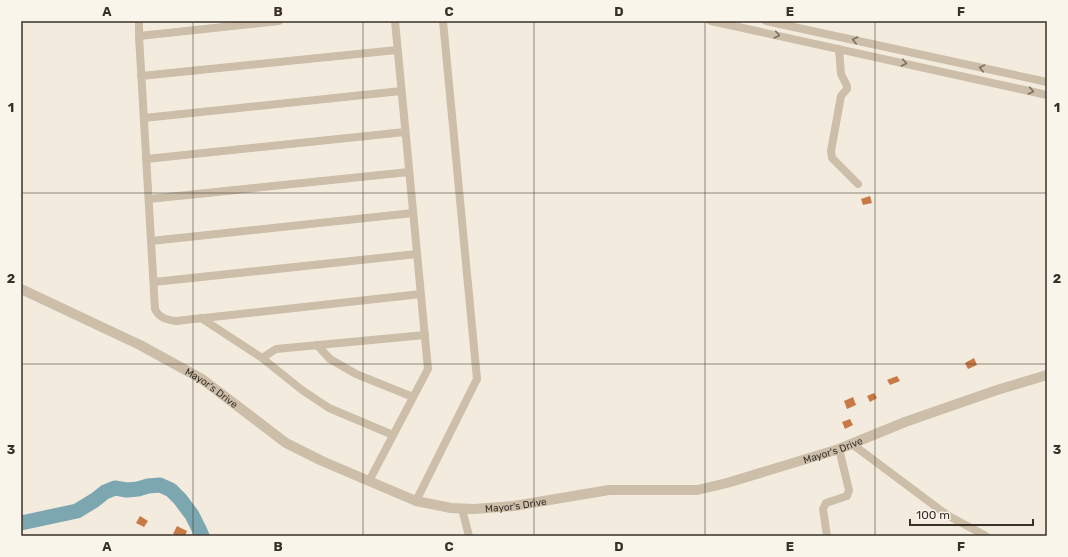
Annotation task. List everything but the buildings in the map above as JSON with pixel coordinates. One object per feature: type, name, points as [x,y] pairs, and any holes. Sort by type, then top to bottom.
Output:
[{"type":"street","points":[[139,21],[155,309],[157,314],[169,320],[176,321],[421,294]]},
{"type":"street","points":[[139,36],[279,21]]},
{"type":"street","points":[[369,481],[428,369],[395,21]]},
{"type":"street","points":[[416,501],[477,379],[443,21]]},
{"type":"street","points":[[711,21],[1047,95]]},
{"type":"street","points":[[756,21],[757,31]]},
{"type":"street","points":[[757,31],[766,21],[1047,82]]},
{"type":"street","points":[[839,49],[842,74],[847,89],[840,96],[831,151],[832,158],[858,184]]},
{"type":"street","points":[[141,76],[397,50]]},
{"type":"street","points":[[144,118],[401,91]]},
{"type":"street","points":[[146,158],[405,132]]},
{"type":"street","points":[[149,199],[409,172]]},
{"type":"street","points":[[151,241],[413,213]]},
{"type":"street","points":[[154,282],[417,254]]},
{"type":"street","name":"Mayor's Drive","points":[[21,289],[140,345],[202,379],[286,443],[322,461],[416,501],[462,509],[514,506],[609,490],[697,490],[727,483],[839,449],[920,417],[997,390],[1047,375]]},
{"type":"street","points":[[201,318],[262,358],[302,390],[329,408],[393,435]]},
{"type":"street","points":[[262,358],[276,349],[425,335]]},
{"type":"street","points":[[317,345],[330,359],[356,374],[413,397]]},
{"type":"street","points":[[852,444],[947,515],[986,536]]},
{"type":"street","points":[[827,536],[823,509],[824,506],[826,503],[847,496],[849,490],[839,449]]},
{"type":"street","points":[[462,509],[469,536]]},
{"type":"waterway","points":[[21,523],[77,511],[105,492],[115,488],[127,490],[160,485],[171,490],[180,499],[192,515],[202,536]]}]
